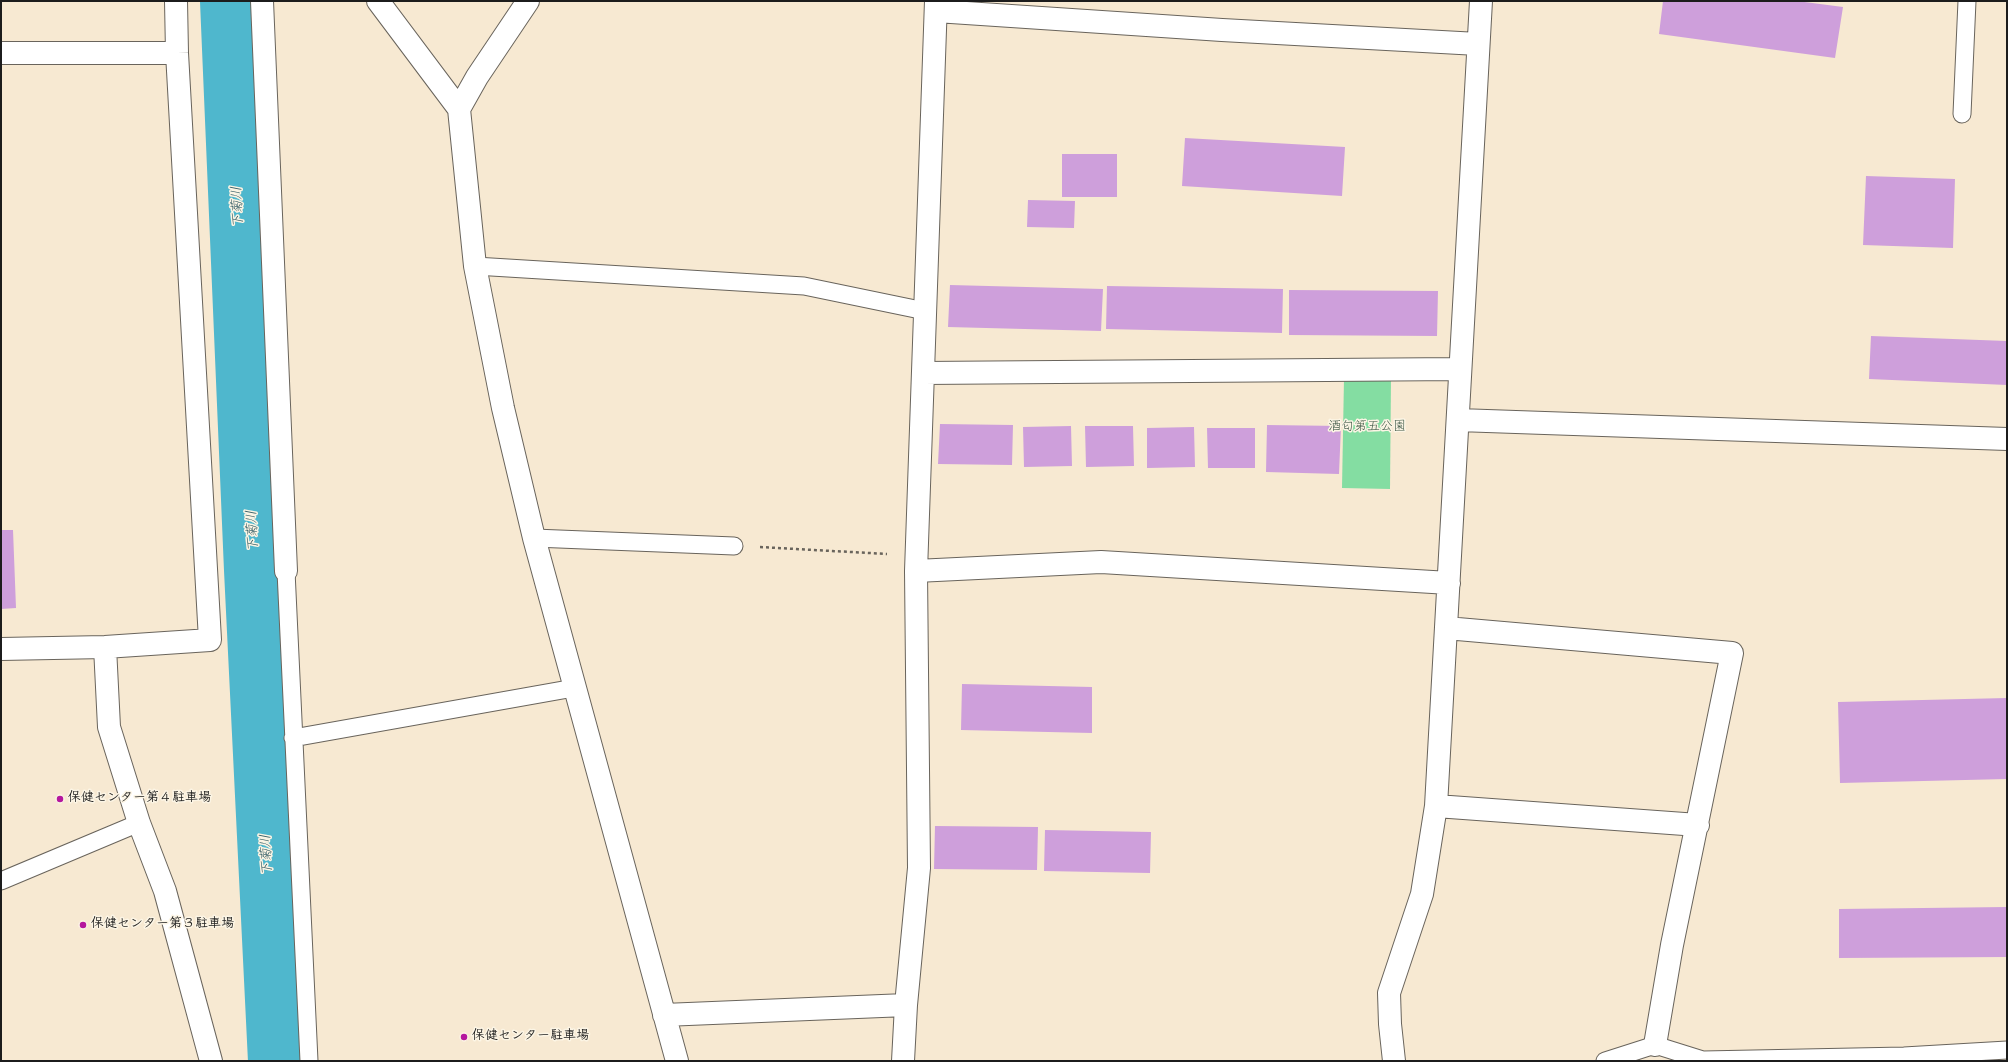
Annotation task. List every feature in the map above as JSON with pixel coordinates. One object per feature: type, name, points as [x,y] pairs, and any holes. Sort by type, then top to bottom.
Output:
[{"type":"street","points":[[1,649],[105,647],[210,640],[177,53],[176,1]]},
{"type":"street","points":[[262,1],[286,571]]},
{"type":"street","points":[[378,1],[459,109],[475,266],[503,408],[534,538],[677,1061]]},
{"type":"street","points":[[459,109],[477,77],[528,1]]},
{"type":"street","points":[[1394,1061],[1390,1024],[1389,993],[1422,894],[1436,806],[1481,1]]},
{"type":"street","points":[[903,1061],[906,1005],[919,868],[916,563],[936,6],[1222,30],[1478,44]]},
{"type":"street","points":[[1,53],[177,53]]},
{"type":"street","points":[[923,373],[1460,369]]},
{"type":"street","points":[[1458,420],[2007,439]]},
{"type":"street","points":[[916,563],[1101,562],[1449,583]]},
{"type":"street","points":[[1446,628],[1732,653],[1698,825],[1672,945],[1655,1046]]},
{"type":"street","points":[[105,647],[109,727],[139,823],[164,891],[211,1061]]},
{"type":"street","points":[[1436,806],[1698,825]]},
{"type":"street","points":[[664,1015],[906,1005]]},
{"type":"lane","points":[[1962,114],[1967,1]]},
{"type":"lane","points":[[475,266],[804,286],[925,311]]},
{"type":"lane","points":[[534,538],[734,546]]},
{"type":"lane","points":[[286,571],[309,1061]]},
{"type":"lane","points":[[294,738],[574,688]]},
{"type":"lane","points":[[1,881],[139,823]]},
{"type":"lane","points":[[1605,1061],[1655,1046],[1703,1060],[1904,1056],[2007,1050]]},
{"type":"path","points":[[734,546],[916,563]]},
{"type":"green space","name":"酒匂第五公園","points":[[1344,378],[1391,378],[1390,489],[1342,488]]},
{"type":"building","points":[[1663,1],[1797,1],[1843,7],[1835,58],[1659,34]]},
{"type":"building","points":[[1185,138],[1345,147],[1342,196],[1182,186]]},
{"type":"building","points":[[1062,154],[1117,154],[1117,197],[1062,197]]},
{"type":"building","points":[[1866,176],[1955,179],[1953,248],[1863,245]]},
{"type":"building","points":[[1028,200],[1075,201],[1074,228],[1027,227]]},
{"type":"building","points":[[950,285],[1103,289],[1101,331],[948,327]]},
{"type":"building","points":[[1107,286],[1283,289],[1282,333],[1106,329]]},
{"type":"building","points":[[1289,290],[1438,291],[1437,336],[1289,335]]},
{"type":"building","points":[[1871,336],[2007,341],[2007,385],[1869,379]]},
{"type":"building","points":[[940,424],[1013,425],[1012,465],[938,464]]},
{"type":"building","points":[[1267,425],[1341,426],[1339,474],[1266,472]]},
{"type":"building","points":[[1071,426],[1072,466],[1024,467],[1023,427]]},
{"type":"building","points":[[1085,426],[1133,426],[1134,466],[1086,467]]},
{"type":"building","points":[[1194,427],[1195,467],[1147,468],[1147,428]]},
{"type":"building","points":[[1207,428],[1255,428],[1255,468],[1208,468]]},
{"type":"building","points":[[1,530],[13,530],[16,608],[1,609]]},
{"type":"building","points":[[962,684],[1092,687],[1092,733],[961,730]]},
{"type":"building","points":[[2007,698],[2007,779],[1840,783],[1838,702]]},
{"type":"building","points":[[935,826],[1038,827],[1037,870],[934,869]]},
{"type":"building","points":[[1045,830],[1151,832],[1150,873],[1044,871]]},
{"type":"building","points":[[2007,907],[2007,957],[1839,958],[1839,909]]},
{"type":"waterway","name":"下菊川","points":[[230,1],[254,570],[278,1061]]},
{"type":"place","name":"保健センター第４駐車場","points":[[60,799]]},
{"type":"place","name":"保健センター第３駐車場","points":[[83,925]]},
{"type":"place","name":"保健センター駐車場","points":[[464,1037]]}]
